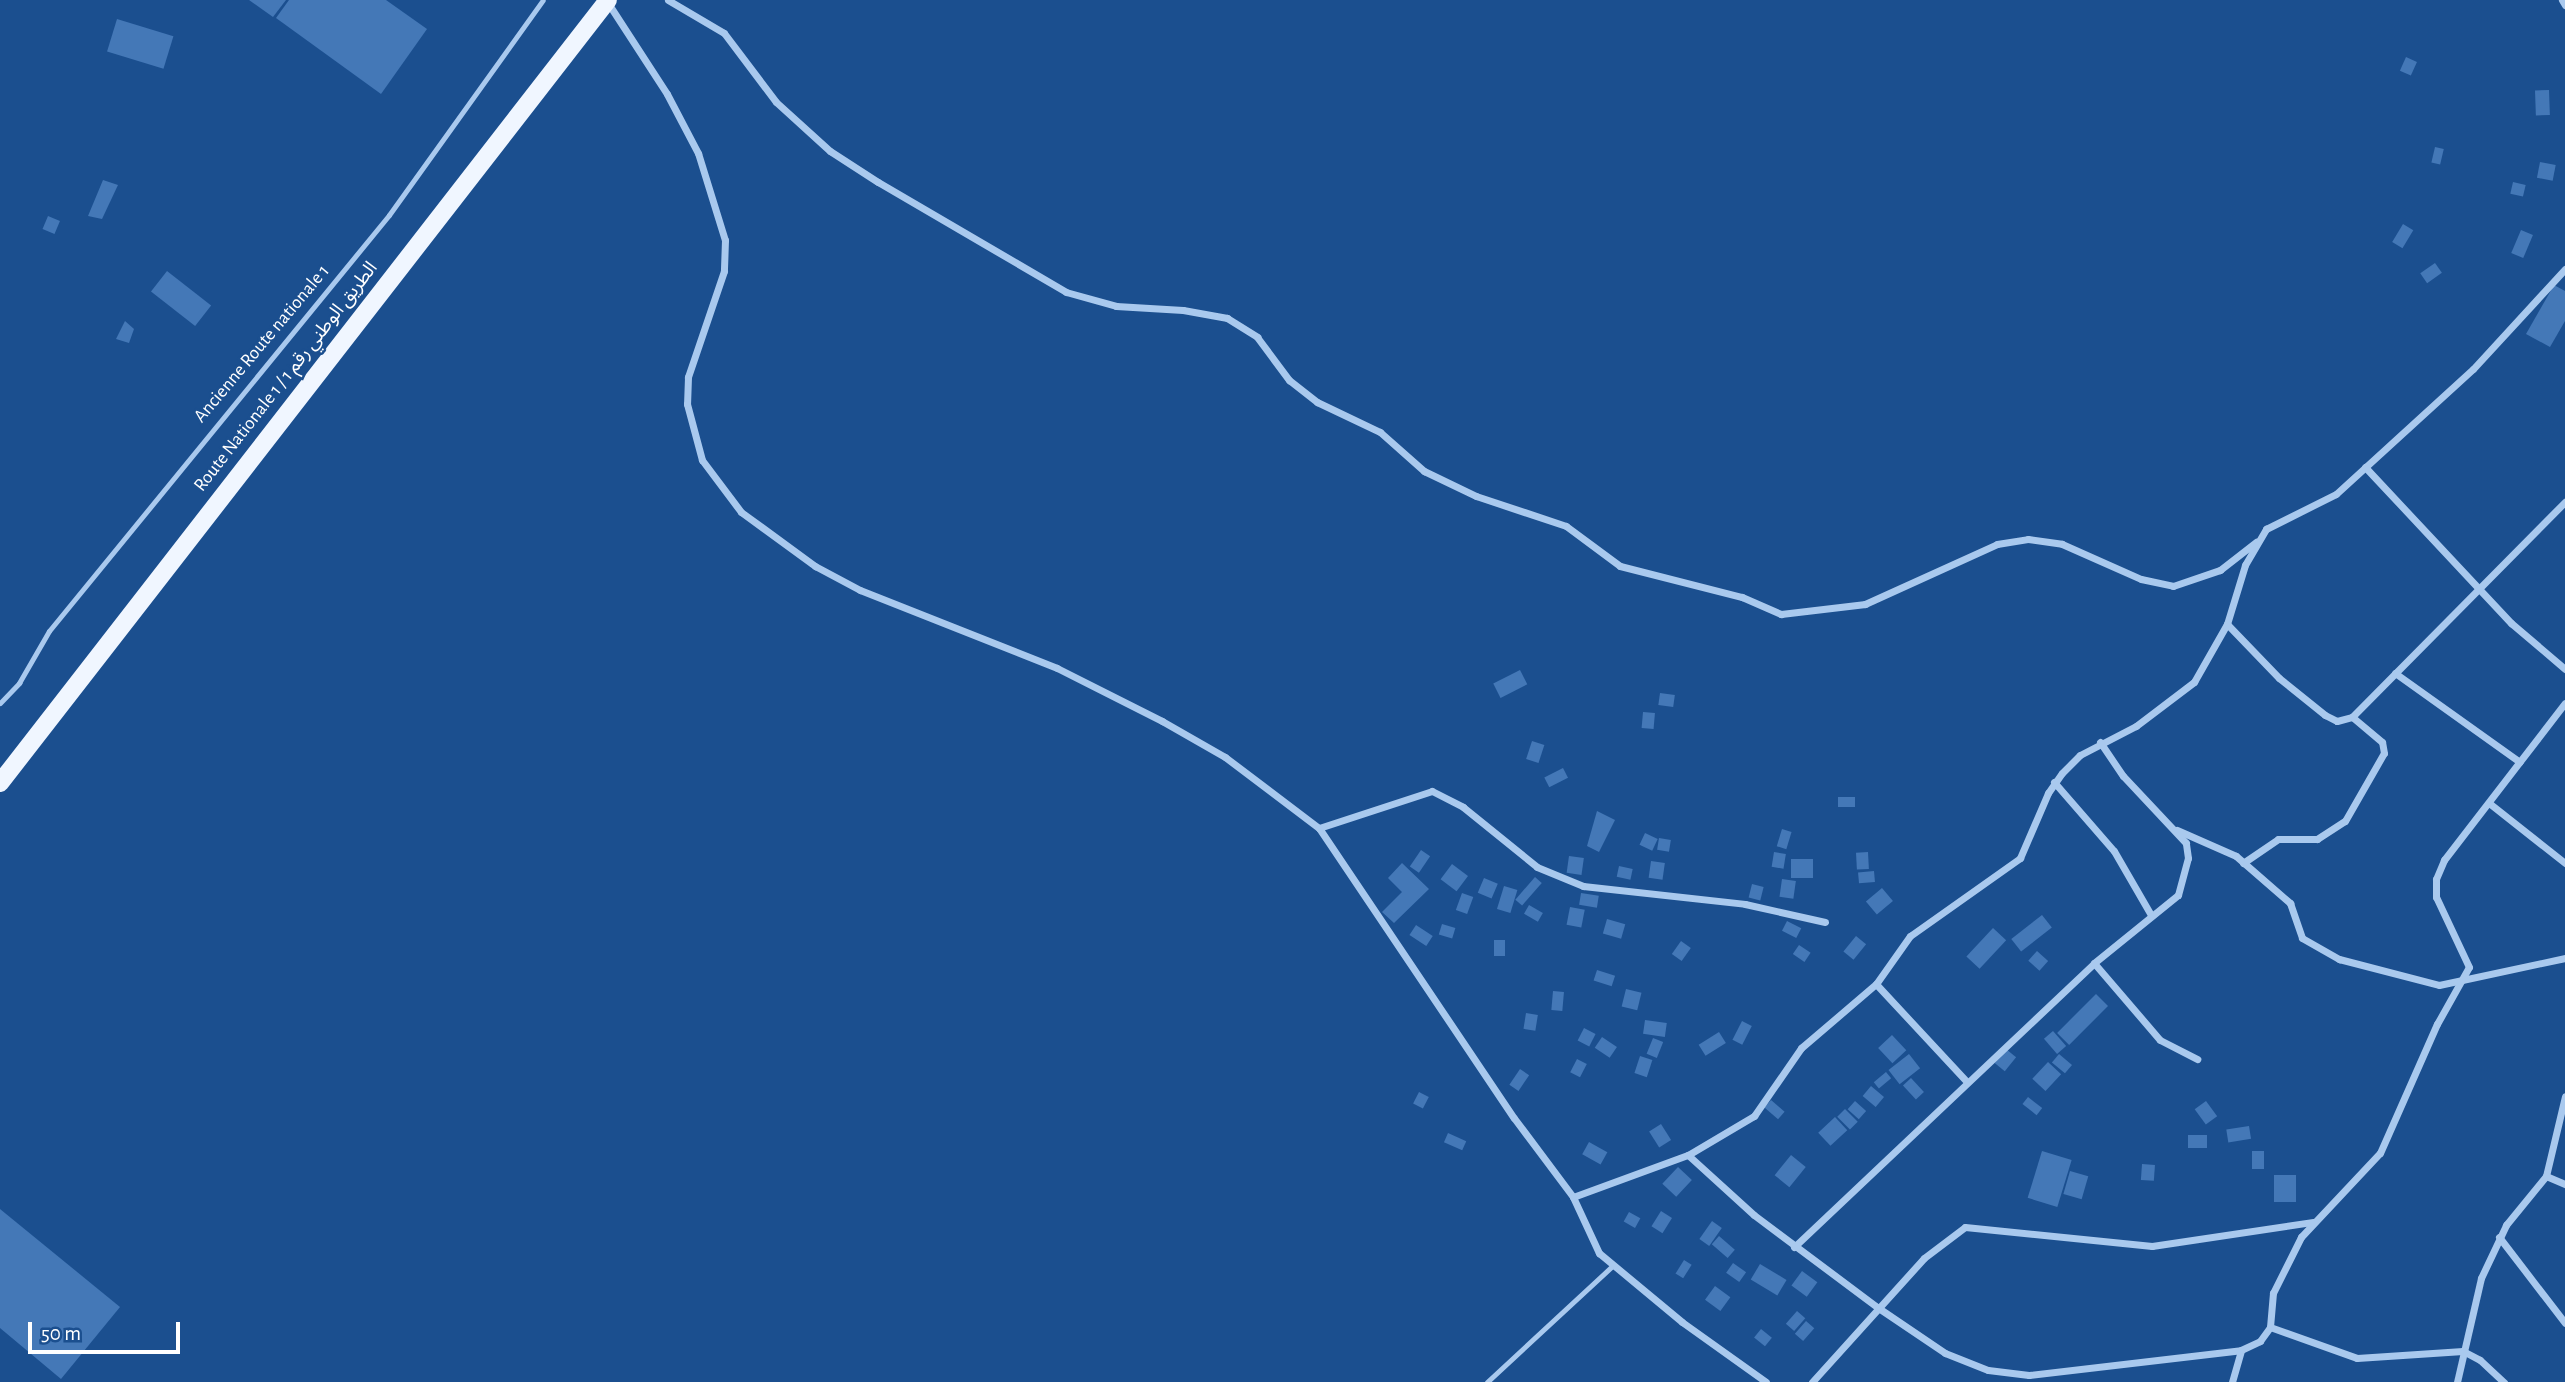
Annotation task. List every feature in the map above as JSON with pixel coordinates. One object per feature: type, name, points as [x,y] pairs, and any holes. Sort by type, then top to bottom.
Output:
[{"type":"main road","name":"Route Nationale 1 / الطريق الوطني رقم 1","points":[[0,783],[607,1]]},
{"type":"street","points":[[668,0],[724,33],[776,102],[805,131],[878,182],[1066,292],[1116,306],[1183,310],[1227,318],[1257,337],[1289,380],[1317,402],[1380,432],[1412,464],[1476,496],[1566,526],[1620,566],[1742,597],[1781,614],[1865,604],[1997,544],[2028,539],[2062,544],[2141,579],[2173,586],[2220,569],[2278,522],[2327,500],[2365,467],[2473,369],[2565,269]]},
{"type":"street","points":[[2562,0],[2565,5]]},
{"type":"street","points":[[607,1],[667,94],[698,153],[725,240],[724,271],[688,377],[687,404],[702,460],[741,512],[815,566],[860,590],[1057,668],[1162,721],[1225,757],[1319,828],[1506,1107],[1573,1197],[1599,1253],[1611,1267],[1766,1382]]},
{"type":"street","points":[[2365,467],[2522,634],[2565,669]]},
{"type":"street","points":[[2227,624],[2279,678],[2325,715],[2337,722],[2351,717],[2565,502]]},
{"type":"street","points":[[1573,1197],[1688,1155],[1754,1116],[1801,1048],[1876,984],[1910,936],[1930,917],[2021,858],[2054,782],[2080,755],[2100,742],[2136,726],[2194,681],[2227,624],[2256,542]]},
{"type":"street","points":[[2395,673],[2520,762]]},
{"type":"street","points":[[1688,1155],[1794,1247],[1877,1307],[1945,1353],[1988,1370],[2029,1375],[2241,1350],[2260,1341],[2270,1326],[2273,1293],[2301,1237],[2360,1179],[2380,1153],[2437,1024],[2464,978],[2468,958],[2436,897],[2436,879],[2444,860],[2565,703]]},
{"type":"street","points":[[2244,863],[2278,839],[2317,839],[2345,821],[2384,753],[2382,742],[2351,717]]},
{"type":"street","points":[[1794,1247],[2094,963],[2178,895],[2184,879],[2186,843],[2177,829],[2123,776],[2100,742]]},
{"type":"street","points":[[2054,782],[2113,851],[2151,915]]},
{"type":"street","points":[[1319,828],[1432,791],[1463,807],[1537,867],[1583,886],[1745,904],[1825,922]]},
{"type":"street","points":[[2488,803],[2565,863]]},
{"type":"street","points":[[2177,829],[2244,863],[2283,894],[2294,911],[2302,938],[2320,950],[2430,985],[2565,958]]},
{"type":"street","points":[[2094,963],[2160,1040],[2197,1059]]},
{"type":"street","points":[[1876,984],[1967,1082]]},
{"type":"street","points":[[2457,1382],[2481,1278],[2499,1237],[2546,1177],[2562,1121],[2565,1096]]},
{"type":"street","points":[[2546,1177],[2565,1184]]},
{"type":"street","points":[[1812,1382],[1877,1307],[1951,1234],[1976,1224],[2151,1246],[2314,1222]]},
{"type":"street","points":[[2499,1237],[2565,1323]]},
{"type":"street","points":[[2270,1326],[2357,1358],[2463,1351],[2480,1360],[2504,1382]]},
{"type":"street","points":[[2232,1382],[2241,1350]]},
{"type":"lane","name":"Ancienne Route nationale 1","points":[[0,703],[19,683],[49,631],[389,215],[543,0]]},
{"type":"lane","points":[[1488,1382],[1611,1267]]},
{"type":"building","points":[[249,0],[286,0],[273,17]]},
{"type":"building","points":[[289,0],[386,0],[427,29],[381,94],[276,18]]},
{"type":"building","points":[[117,19],[173,36],[163,69],[107,52]]},
{"type":"building","points":[[2406,57],[2417,62],[2411,76],[2400,71]]},
{"type":"building","points":[[2535,90],[2549,90],[2550,115],[2536,115]]},
{"type":"building","points":[[2435,147],[2444,149],[2440,165],[2431,163]]},
{"type":"building","points":[[2540,162],[2556,165],[2553,181],[2537,178]]},
{"type":"building","points":[[103,180],[118,185],[102,219],[88,216]]},
{"type":"building","points":[[2513,182],[2526,185],[2523,197],[2510,194]]},
{"type":"building","points":[[48,216],[60,221],[54,234],[43,229]]},
{"type":"building","points":[[2403,224],[2413,230],[2402,248],[2392,242]]},
{"type":"building","points":[[2521,230],[2533,235],[2523,258],[2511,253]]},
{"type":"building","points":[[2435,263],[2442,273],[2427,283],[2420,273]]},
{"type":"building","points":[[167,271],[211,305],[195,326],[151,291]]},
{"type":"building","points":[[2554,285],[2565,291],[2565,321],[2550,347],[2526,334]]},
{"type":"building","points":[[125,321],[134,329],[129,343],[116,339]]},
{"type":"building","points":[[1520,670],[1527,684],[1501,698],[1493,684]]},
{"type":"building","points":[[1660,693],[1675,695],[1673,707],[1658,705]]},
{"type":"building","points":[[1643,712],[1655,713],[1654,729],[1642,728]]},
{"type":"building","points":[[1532,741],[1544,745],[1538,763],[1526,759]]},
{"type":"building","points":[[1563,768],[1568,778],[1549,787],[1544,778]]},
{"type":"building","points":[[1838,797],[1855,797],[1855,807],[1838,807]]},
{"type":"building","points":[[1597,811],[1615,820],[1599,852],[1587,846]]},
{"type":"building","points":[[1782,829],[1792,832],[1786,849],[1777,846]]},
{"type":"building","points":[[1645,833],[1658,839],[1652,851],[1640,845]]},
{"type":"building","points":[[1659,838],[1671,840],[1669,852],[1657,850]]},
{"type":"building","points":[[1421,850],[1430,856],[1419,873],[1410,867]]},
{"type":"building","points":[[1774,852],[1786,854],[1784,869],[1772,867]]},
{"type":"building","points":[[1868,852],[1869,869],[1857,870],[1856,853]]},
{"type":"building","points":[[1569,856],[1584,858],[1581,875],[1567,873]]},
{"type":"building","points":[[1791,859],[1813,859],[1813,878],[1791,878]]},
{"type":"building","points":[[1651,861],[1665,863],[1662,880],[1649,878]]},
{"type":"building","points":[[1402,863],[1429,889],[1394,923],[1382,912],[1402,892],[1388,878]]},
{"type":"building","points":[[1452,864],[1468,876],[1457,891],[1441,879]]},
{"type":"building","points":[[1619,866],[1633,869],[1630,880],[1617,877]]},
{"type":"building","points":[[1874,871],[1875,882],[1859,883],[1858,872]]},
{"type":"building","points":[[1535,877],[1542,883],[1522,906],[1515,900]]},
{"type":"building","points":[[1484,878],[1498,884],[1492,899],[1478,893]]},
{"type":"building","points":[[1782,879],[1796,881],[1793,899],[1779,897]]},
{"type":"building","points":[[1752,884],[1764,887],[1760,900],[1749,898]]},
{"type":"building","points":[[1504,886],[1517,890],[1510,913],[1497,909]]},
{"type":"building","points":[[1882,888],[1893,901],[1877,915],[1866,901]]},
{"type":"building","points":[[1462,893],[1473,897],[1467,914],[1456,910]]},
{"type":"building","points":[[1581,893],[1599,896],[1597,908],[1579,905]]},
{"type":"building","points":[[1529,905],[1543,913],[1538,922],[1524,914]]},
{"type":"building","points":[[1570,907],[1585,910],[1581,928],[1567,925]]},
{"type":"building","points":[[2042,915],[2052,928],[2021,952],[2011,939]]},
{"type":"building","points":[[1607,919],[1625,924],[1621,939],[1603,933]]},
{"type":"building","points":[[1787,921],[1801,928],[1796,938],[1782,931]]},
{"type":"building","points":[[1442,924],[1455,928],[1452,939],[1439,935]]},
{"type":"building","points":[[1416,925],[1433,936],[1426,946],[1409,935]]},
{"type":"building","points":[[1993,928],[2006,940],[1980,969],[1966,957]]},
{"type":"building","points":[[1856,936],[1866,944],[1854,960],[1843,952]]},
{"type":"building","points":[[1494,940],[1505,940],[1505,956],[1494,956]]},
{"type":"building","points":[[1681,941],[1691,948],[1682,961],[1672,954]]},
{"type":"building","points":[[1799,945],[1811,953],[1804,962],[1793,954]]},
{"type":"building","points":[[2037,951],[2048,961],[2039,971],[2028,961]]},
{"type":"building","points":[[1597,970],[1615,976],[1612,986],[1594,980]]},
{"type":"building","points":[[1626,989],[1642,993],[1637,1010],[1622,1006]]},
{"type":"building","points":[[1553,991],[1564,992],[1562,1011],[1551,1010]]},
{"type":"building","points":[[2096,994],[2108,1006],[2069,1045],[2057,1033]]},
{"type":"building","points":[[1526,1013],[1538,1015],[1535,1031],[1523,1029]]},
{"type":"building","points":[[1645,1020],[1667,1023],[1665,1037],[1643,1034]]},
{"type":"building","points":[[1742,1021],[1752,1026],[1742,1045],[1732,1040]]},
{"type":"building","points":[[1584,1028],[1596,1034],[1589,1046],[1578,1040]]},
{"type":"building","points":[[2053,1031],[2066,1046],[2057,1054],[2044,1039]]},
{"type":"building","points":[[1719,1032],[1726,1043],[1706,1056],[1699,1045]]},
{"type":"building","points":[[1892,1035],[1906,1050],[1892,1063],[1878,1048]]},
{"type":"building","points":[[1602,1037],[1617,1047],[1610,1058],[1595,1048]]},
{"type":"building","points":[[1653,1038],[1663,1042],[1657,1058],[1647,1054]]},
{"type":"building","points":[[2006,1049],[2016,1057],[2005,1071],[1995,1063]]},
{"type":"building","points":[[1909,1054],[1920,1068],[1900,1084],[1889,1070]]},
{"type":"building","points":[[2059,1054],[2072,1065],[2065,1073],[2052,1062]]},
{"type":"building","points":[[1640,1056],[1652,1060],[1647,1077],[1634,1073]]},
{"type":"building","points":[[1577,1059],[1587,1064],[1580,1077],[1570,1072]]},
{"type":"building","points":[[2048,1062],[2061,1074],[2045,1091],[2032,1079]]},
{"type":"building","points":[[1520,1069],[1529,1075],[1518,1091],[1509,1085]]},
{"type":"building","points":[[1886,1072],[1891,1078],[1879,1088],[1874,1082]]},
{"type":"building","points":[[1911,1078],[1924,1092],[1916,1099],[1903,1086]]},
{"type":"building","points":[[1871,1086],[1884,1097],[1876,1107],[1863,1096]]},
{"type":"building","points":[[1419,1092],[1429,1097],[1423,1109],[1413,1104]]},
{"type":"building","points":[[2028,1097],[2042,1108],[2037,1115],[2022,1104]]},
{"type":"building","points":[[1771,1100],[1785,1112],[1778,1119],[1764,1108]]},
{"type":"building","points":[[1855,1101],[1866,1111],[1859,1119],[1848,1109]]},
{"type":"building","points":[[2206,1101],[2217,1116],[2206,1125],[2195,1109]]},
{"type":"building","points":[[1845,1109],[1858,1122],[1850,1130],[1837,1117]]},
{"type":"building","points":[[1835,1117],[1847,1130],[1830,1146],[1818,1133]]},
{"type":"building","points":[[1661,1124],[1671,1140],[1659,1148],[1649,1131]]},
{"type":"building","points":[[2249,1126],[2251,1139],[2228,1142],[2226,1130]]},
{"type":"building","points":[[1448,1133],[1466,1141],[1462,1150],[1444,1142]]},
{"type":"building","points":[[2188,1135],[2207,1135],[2207,1148],[2188,1148]]},
{"type":"building","points":[[1589,1142],[1607,1152],[1601,1164],[1582,1154]]},
{"type":"building","points":[[2042,1151],[2072,1160],[2057,1207],[2028,1198]]},
{"type":"building","points":[[2252,1151],[2264,1151],[2264,1169],[2252,1169]]},
{"type":"building","points":[[1791,1155],[1806,1167],[1789,1187],[1775,1175]]},
{"type":"building","points":[[2142,1164],[2155,1165],[2154,1181],[2141,1180]]},
{"type":"building","points":[[1678,1167],[1692,1180],[1676,1197],[1662,1184]]},
{"type":"building","points":[[2070,1171],[2088,1176],[2082,1199],[2063,1194]]},
{"type":"building","points":[[2274,1175],[2296,1175],[2296,1202],[2274,1202]]},
{"type":"building","points":[[0,1209],[120,1307],[61,1379],[0,1328]]},
{"type":"building","points":[[1661,1211],[1672,1218],[1662,1233],[1651,1226]]},
{"type":"building","points":[[1629,1212],[1640,1218],[1635,1228],[1624,1222]]},
{"type":"building","points":[[1712,1221],[1722,1228],[1709,1246],[1699,1239]]},
{"type":"building","points":[[1719,1236],[1735,1250],[1728,1258],[1712,1244]]},
{"type":"building","points":[[1684,1260],[1692,1265],[1683,1278],[1676,1274]]},
{"type":"building","points":[[1733,1263],[1746,1272],[1739,1282],[1726,1273]]},
{"type":"building","points":[[1760,1264],[1787,1280],[1777,1295],[1751,1279]]},
{"type":"building","points":[[1802,1271],[1817,1282],[1807,1297],[1791,1286]]},
{"type":"building","points":[[1715,1286],[1730,1297],[1720,1311],[1705,1300]]},
{"type":"building","points":[[1797,1311],[1805,1318],[1794,1331],[1786,1324]]},
{"type":"building","points":[[1806,1321],[1814,1328],[1803,1341],[1795,1334]]},
{"type":"building","points":[[1761,1329],[1772,1338],[1765,1346],[1754,1338]]}]
